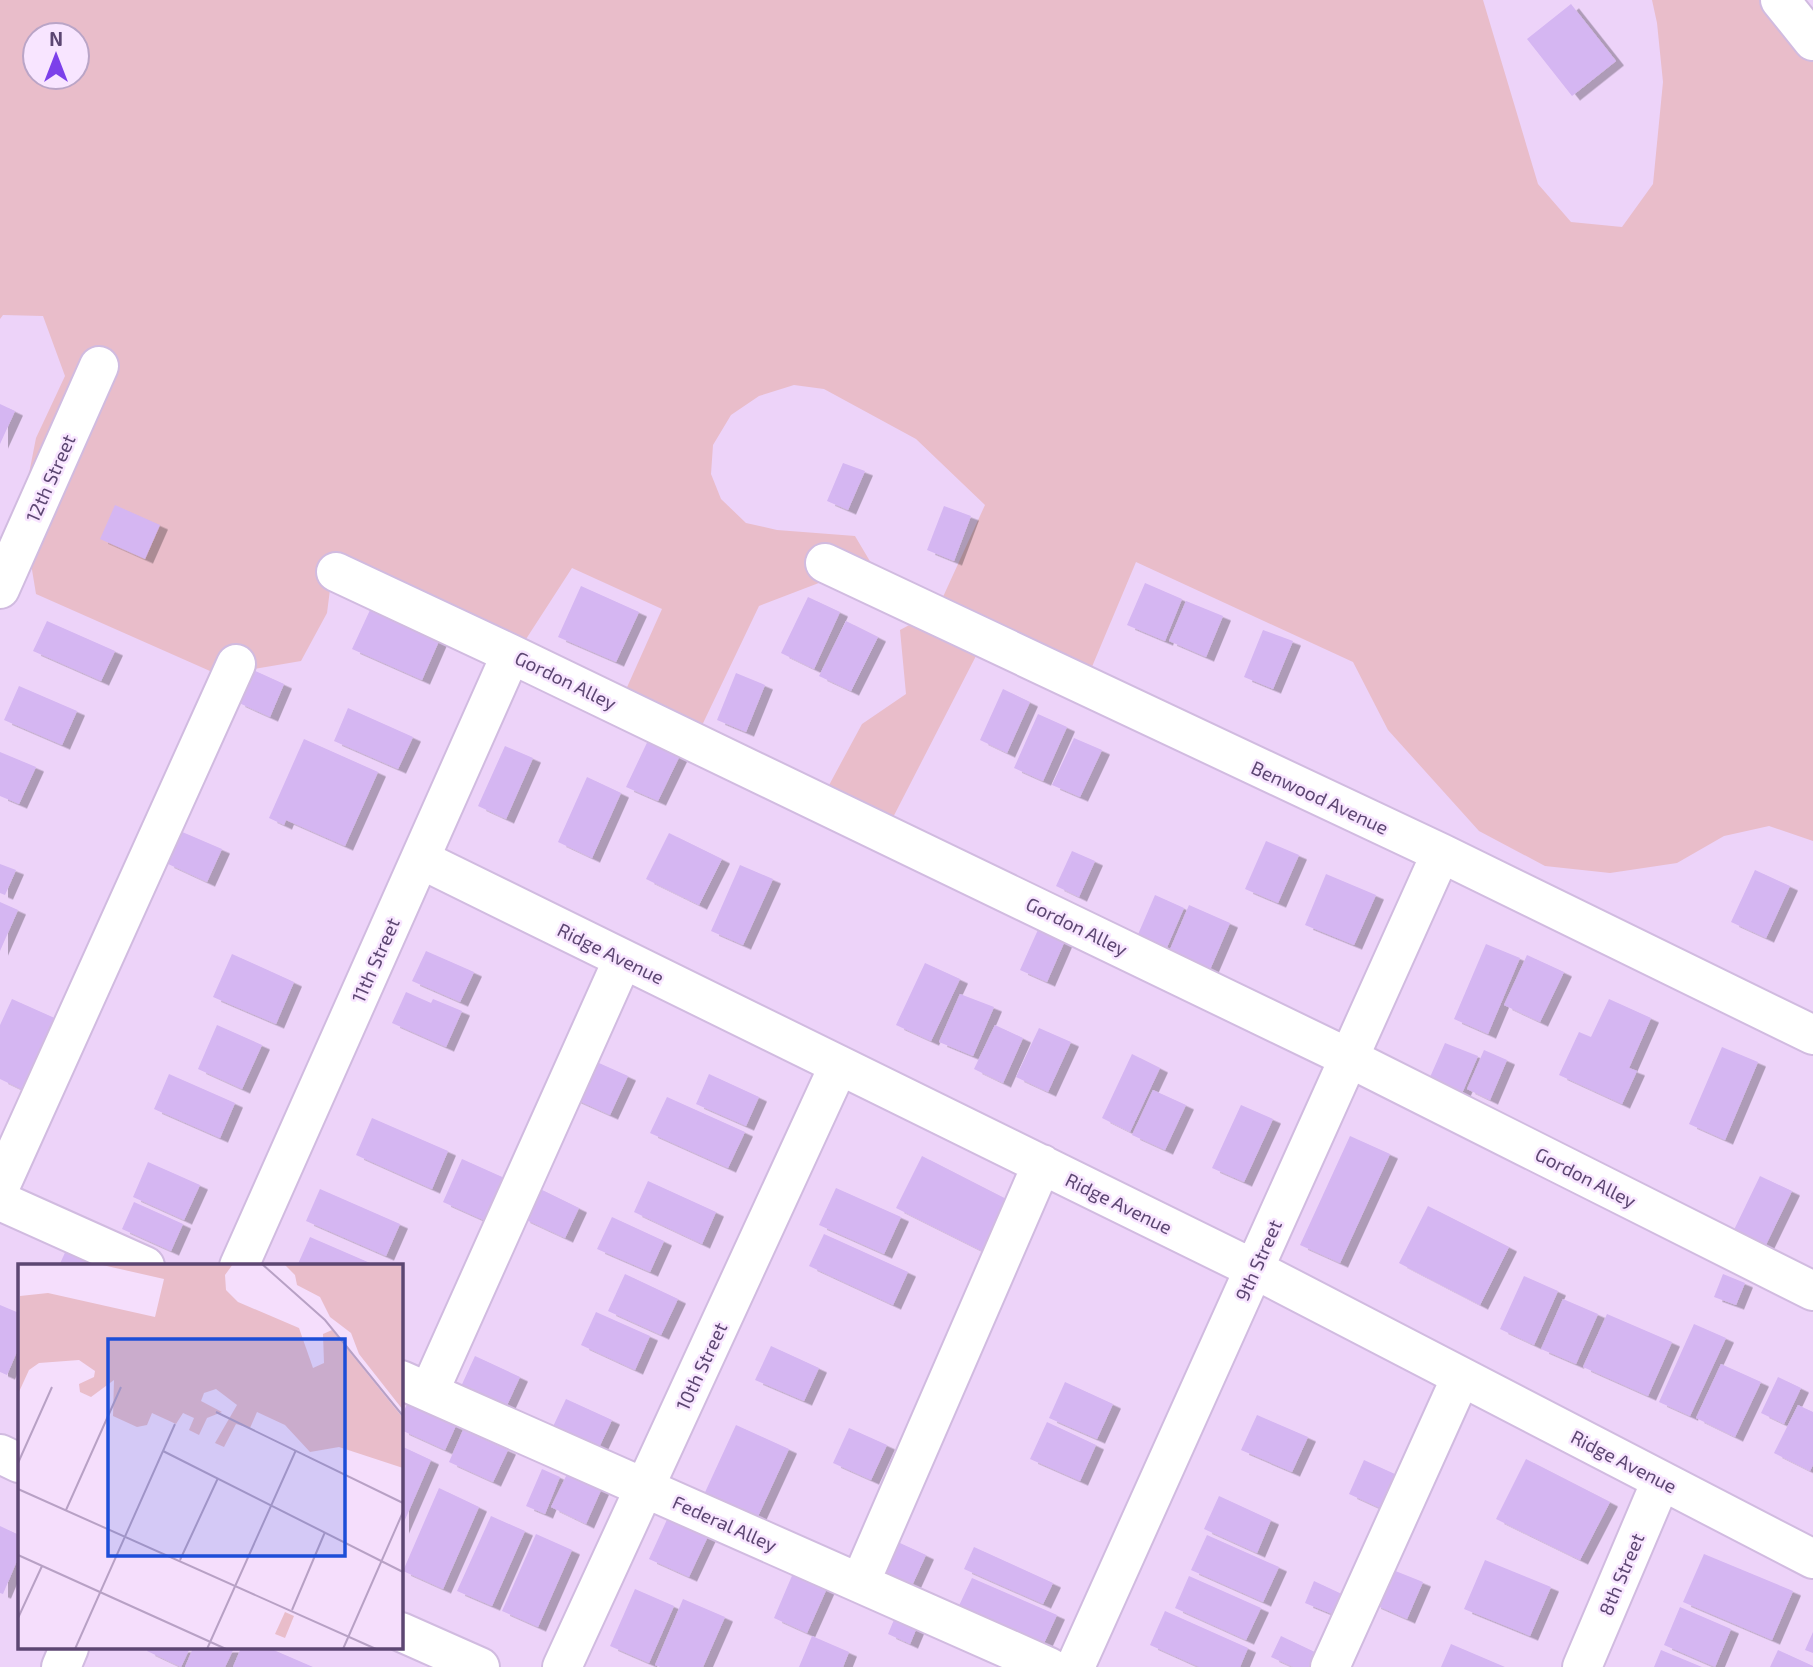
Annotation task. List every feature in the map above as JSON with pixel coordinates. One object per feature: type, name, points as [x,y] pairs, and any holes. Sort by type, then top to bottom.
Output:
[{"type":"street","points":[[1780,0],[1813,41]]},
{"type":"street","name":"12th Street","points":[[0,589],[99,366]]},
{"type":"street","name":"Benwood Avenue","points":[[825,563],[1441,853],[1813,1035]]},
{"type":"street","name":"Gordon Alley","points":[[336,572],[1349,1058],[1813,1291]]},
{"type":"street","name":"11th Street","points":[[240,1264],[511,654]]},
{"type":"street","points":[[0,1187],[236,664]]},
{"type":"street","name":"9th Street","points":[[1075,1667],[1441,853]]},
{"type":"street","name":"Ridge Avenue","points":[[420,859],[1254,1269],[1813,1559]]},
{"type":"street","points":[[415,1386],[623,959]]},
{"type":"street","points":[[1736,997],[1747,1030],[1813,1063]]},
{"type":"street","name":"10th Street","points":[[562,1667],[839,1065]]},
{"type":"street","points":[[860,1583],[1042,1164]]},
{"type":"street","points":[[0,1201],[141,1264]]},
{"type":"street","points":[[1330,1667],[1461,1377]]},
{"type":"street","name":"Federal Alley","points":[[415,1386],[1049,1667]]},
{"type":"street","points":[[0,1454],[18,1463]]},
{"type":"street","name":"8th Street","points":[[1582,1667],[1661,1481]]},
{"type":"street","points":[[402,1632],[480,1667]]},
{"type":"street","points":[[61,1667],[68,1650]]},
{"type":"shaded area","points":[[0,0],[1813,0],[1813,1667],[0,1667]]},
{"type":"shaded area","points":[[0,0],[1483,0],[1538,184],[1571,222],[1622,227],[1653,184],[1663,82],[1652,0],[1770,0],[1813,53],[1813,841],[1769,826],[1724,836],[1677,863],[1610,873],[1545,866],[1479,831],[1388,730],[1353,662],[1136,562],[1086,681],[977,654],[886,831],[821,800],[862,724],[906,694],[900,630],[937,610],[985,505],[916,439],[824,389],[794,385],[759,396],[731,415],[713,445],[711,474],[721,499],[746,523],[777,530],[855,536],[871,563],[759,606],[695,740],[620,703],[662,609],[572,568],[517,653],[333,566],[327,613],[301,661],[219,675],[36,594],[22,509],[36,438],[65,376],[43,316],[3,315],[0,319]]},
{"type":"building","points":[[1571,4],[1616,61],[1572,96],[1527,39]]},
{"type":"building","points":[[0,404],[15,411],[0,444]]},
{"type":"building","points":[[843,463],[865,471],[848,510],[827,501]]},
{"type":"building","points":[[115,505],[160,525],[145,559],[100,539]]},
{"type":"building","points":[[944,506],[971,516],[954,561],[927,550]]},
{"type":"building","points":[[1145,583],[1182,599],[1165,641],[1127,625]]},
{"type":"building","points":[[581,586],[639,612],[616,662],[558,637]]},
{"type":"building","points":[[808,597],[840,612],[814,669],[781,653]]},
{"type":"building","points":[[1186,601],[1223,616],[1206,657],[1169,641]]},
{"type":"building","points":[[370,610],[439,641],[422,680],[352,649]]},
{"type":"building","points":[[47,621],[115,651],[101,681],[33,651]]},
{"type":"building","points":[[846,621],[878,637],[851,691],[819,676]]},
{"type":"building","points":[[1263,630],[1293,641],[1273,689],[1244,677]]},
{"type":"building","points":[[251,669],[284,684],[270,717],[237,702]]},
{"type":"building","points":[[736,673],[765,685],[746,732],[717,720]]},
{"type":"building","points":[[19,686],[77,711],[62,745],[4,720]]},
{"type":"building","points":[[1003,689],[1030,702],[1007,753],[980,740]]},
{"type":"building","points":[[348,708],[413,737],[398,769],[334,741]]},
{"type":"building","points":[[1038,714],[1067,727],[1043,781],[1014,768]]},
{"type":"building","points":[[653,730],[685,745],[658,801],[626,787]]},
{"type":"building","points":[[1074,738],[1102,750],[1080,797],[1052,785]]},
{"type":"building","points":[[304,739],[378,772],[345,846],[286,820],[284,825],[269,818]]},
{"type":"building","points":[[505,746],[533,758],[506,819],[478,806]]},
{"type":"building","points":[[0,752],[36,767],[19,804],[0,796]]},
{"type":"building","points":[[587,777],[621,793],[592,858],[558,842]]},
{"type":"building","points":[[180,831],[222,849],[207,882],[166,863]]},
{"type":"building","points":[[669,833],[722,859],[699,905],[646,879]]},
{"type":"building","points":[[1266,841],[1299,855],[1278,903],[1245,889]]},
{"type":"building","points":[[1072,851],[1095,861],[1079,897],[1056,886]]},
{"type":"building","points":[[0,864],[16,870],[5,895],[0,893]]},
{"type":"building","points":[[740,865],[773,879],[743,945],[711,931]]},
{"type":"building","points":[[1755,870],[1790,886],[1766,938],[1731,922]]},
{"type":"building","points":[[1326,874],[1376,895],[1354,945],[1305,925]]},
{"type":"building","points":[[1155,895],[1184,908],[1165,952],[1136,939]]},
{"type":"building","points":[[0,902],[18,910],[0,951]]},
{"type":"building","points":[[1189,905],[1230,923],[1209,972],[1168,954]]},
{"type":"building","points":[[1041,923],[1067,936],[1047,982],[1020,970]]},
{"type":"building","points":[[1486,944],[1520,958],[1488,1034],[1454,1019]]},
{"type":"building","points":[[426,951],[474,972],[460,1002],[412,981]]},
{"type":"building","points":[[232,954],[294,982],[276,1024],[213,997]]},
{"type":"building","points":[[1527,955],[1564,972],[1540,1022],[1504,1005]]},
{"type":"building","points":[[925,963],[960,979],[931,1041],[896,1025]]},
{"type":"building","points":[[406,992],[431,1003],[433,999],[462,1011],[446,1047],[392,1023]]},
{"type":"building","points":[[960,994],[994,1007],[973,1056],[939,1042]]},
{"type":"building","points":[[12,999],[59,1020],[27,1092],[0,1079],[0,1025]]},
{"type":"building","points":[[1609,999],[1651,1018],[1629,1068],[1637,1071],[1622,1104],[1559,1075],[1579,1032],[1591,1037]]},
{"type":"building","points":[[217,1025],[262,1045],[242,1089],[198,1069]]},
{"type":"building","points":[[995,1025],[1023,1038],[1003,1083],[974,1069]]},
{"type":"building","points":[[1039,1028],[1071,1042],[1048,1092],[1016,1077]]},
{"type":"building","points":[[1445,1043],[1478,1056],[1460,1098],[1427,1084]]},
{"type":"building","points":[[1722,1047],[1758,1062],[1725,1140],[1689,1124]]},
{"type":"building","points":[[1484,1050],[1507,1060],[1490,1100],[1467,1089]]},
{"type":"building","points":[[1132,1054],[1160,1068],[1130,1132],[1102,1118]]},
{"type":"building","points":[[590,1059],[628,1076],[610,1115],[572,1098]]},
{"type":"building","points":[[169,1074],[235,1103],[220,1138],[154,1109]]},
{"type":"building","points":[[709,1074],[759,1097],[746,1126],[696,1104]]},
{"type":"building","points":[[1153,1090],[1186,1105],[1165,1150],[1132,1135]]},
{"type":"building","points":[[667,1097],[745,1132],[728,1168],[650,1133]]},
{"type":"building","points":[[1241,1105],[1273,1119],[1244,1182],[1212,1168]]},
{"type":"building","points":[[372,1118],[448,1151],[432,1189],[356,1155]]},
{"type":"building","points":[[1350,1136],[1390,1154],[1340,1263],[1300,1245]]},
{"type":"building","points":[[922,1156],[1010,1201],[984,1252],[896,1208]]},
{"type":"building","points":[[462,1159],[511,1181],[492,1224],[443,1202]]},
{"type":"building","points":[[148,1162],[200,1185],[184,1220],[133,1197]]},
{"type":"building","points":[[1760,1176],[1792,1191],[1763,1251],[1731,1236]]},
{"type":"building","points":[[648,1181],[716,1212],[702,1244],[634,1212]]},
{"type":"building","points":[[536,1187],[579,1208],[565,1238],[522,1218]]},
{"type":"building","points":[[836,1188],[901,1217],[884,1254],[819,1225]]},
{"type":"building","points":[[320,1189],[400,1224],[386,1256],[306,1221]]},
{"type":"building","points":[[134,1202],[183,1224],[171,1251],[122,1229]]},
{"type":"building","points":[[1428,1206],[1509,1247],[1480,1305],[1399,1263]]},
{"type":"building","points":[[612,1217],[664,1241],[650,1272],[597,1249]]},
{"type":"building","points":[[824,1234],[908,1272],[893,1305],[809,1266]]},
{"type":"building","points":[[310,1237],[372,1264],[298,1264]]},
{"type":"building","points":[[67,1248],[90,1258],[88,1264],[60,1264]]},
{"type":"building","points":[[625,1274],[678,1299],[661,1335],[608,1311]]},
{"type":"building","points":[[1723,1274],[1745,1283],[1736,1305],[1714,1297]]},
{"type":"building","points":[[1524,1276],[1558,1291],[1534,1345],[1500,1329]]},
{"type":"building","points":[[1563,1299],[1598,1314],[1576,1364],[1541,1349]]},
{"type":"building","points":[[0,1305],[18,1313],[18,1349],[7,1375],[0,1372]]},
{"type":"building","points":[[596,1312],[650,1336],[635,1370],[581,1345]]},
{"type":"building","points":[[1607,1314],[1672,1342],[1648,1396],[1583,1367]]},
{"type":"building","points":[[1694,1324],[1726,1338],[1690,1416],[1659,1402]]},
{"type":"building","points":[[771,1346],[819,1368],[804,1401],[755,1380]]},
{"type":"building","points":[[475,1356],[520,1377],[503,1414],[458,1393]]},
{"type":"building","points":[[1721,1364],[1761,1382],[1735,1437],[1696,1418]]},
{"type":"building","points":[[1778,1377],[1801,1388],[1784,1424],[1761,1413]]},
{"type":"building","points":[[1065,1382],[1113,1404],[1097,1439],[1049,1418]]},
{"type":"building","points":[[410,1397],[459,1419],[445,1450],[402,1430],[402,1416]]},
{"type":"building","points":[[566,1399],[612,1420],[595,1456],[549,1435]]},
{"type":"building","points":[[1798,1405],[1813,1412],[1813,1465],[1810,1471],[1774,1453]]},
{"type":"building","points":[[1257,1415],[1308,1437],[1292,1472],[1241,1450]]},
{"type":"building","points":[[1047,1422],[1096,1445],[1080,1481],[1030,1459]]},
{"type":"building","points":[[736,1425],[789,1449],[754,1525],[701,1501]]},
{"type":"building","points":[[849,1428],[887,1445],[871,1480],[833,1463]]},
{"type":"building","points":[[463,1430],[508,1450],[493,1482],[449,1462]]},
{"type":"building","points":[[402,1446],[431,1460],[402,1527]]},
{"type":"building","points":[[1526,1459],[1610,1502],[1580,1560],[1496,1519]]},
{"type":"building","points":[[1364,1460],[1397,1475],[1382,1509],[1349,1494]]},
{"type":"building","points":[[542,1469],[560,1477],[545,1514],[526,1506]]},
{"type":"building","points":[[568,1472],[602,1488],[586,1524],[551,1507]]},
{"type":"building","points":[[439,1488],[479,1507],[443,1589],[403,1571]]},
{"type":"building","points":[[1219,1496],[1271,1520],[1257,1553],[1204,1529]]},
{"type":"building","points":[[670,1513],[710,1532],[689,1577],[649,1559]]},
{"type":"building","points":[[491,1516],[525,1531],[492,1606],[457,1591]]},
{"type":"building","points":[[0,1526],[18,1535],[18,1558],[3,1594],[0,1593]]},
{"type":"building","points":[[536,1534],[572,1550],[538,1627],[502,1611]]},
{"type":"building","points":[[1207,1535],[1279,1567],[1263,1602],[1191,1570]]},
{"type":"building","points":[[889,1538],[926,1555],[910,1590],[873,1574]]},
{"type":"building","points":[[974,1547],[1053,1583],[1043,1604],[964,1569]]},
{"type":"building","points":[[1704,1554],[1793,1591],[1772,1640],[1683,1602]]},
{"type":"building","points":[[1485,1560],[1551,1587],[1530,1636],[1464,1609]]},
{"type":"building","points":[[1388,1568],[1423,1582],[1407,1619],[1373,1604]]},
{"type":"building","points":[[794,1571],[828,1586],[807,1633],[774,1618]]},
{"type":"building","points":[[1189,1576],[1261,1608],[1246,1640],[1175,1608]]},
{"type":"building","points":[[972,1578],[1057,1615],[1040,1652],[955,1614]]},
{"type":"building","points":[[1314,1581],[1348,1597],[1339,1617],[1305,1603]]},
{"type":"building","points":[[635,1589],[674,1606],[649,1663],[610,1646]]},
{"type":"building","points":[[683,1599],[725,1617],[703,1667],[660,1667],[655,1665]]},
{"type":"building","points":[[1680,1607],[1731,1629],[1715,1667],[1664,1645]]},
{"type":"building","points":[[1165,1611],[1248,1648],[1240,1667],[1199,1667],[1150,1645]]},
{"type":"building","points":[[896,1615],[918,1625],[910,1644],[888,1634]]},
{"type":"building","points":[[1813,1632],[1813,1653],[1805,1650]]},
{"type":"building","points":[[812,1636],[849,1652],[843,1667],[799,1667]]},
{"type":"building","points":[[1281,1636],[1321,1655],[1315,1667],[1293,1667],[1271,1657]]},
{"type":"building","points":[[1451,1644],[1505,1667],[1441,1667]]},
{"type":"building","points":[[147,1650],[189,1650],[181,1667]]},
{"type":"building","points":[[192,1650],[233,1650],[225,1667],[185,1667]]},
{"type":"building","points":[[240,1650],[274,1650],[313,1667],[233,1667]]},
{"type":"building","points":[[1661,1650],[1702,1667],[1654,1667]]},
{"type":"building","points":[[1778,1650],[1813,1666],[1813,1667],[1770,1667]]}]
